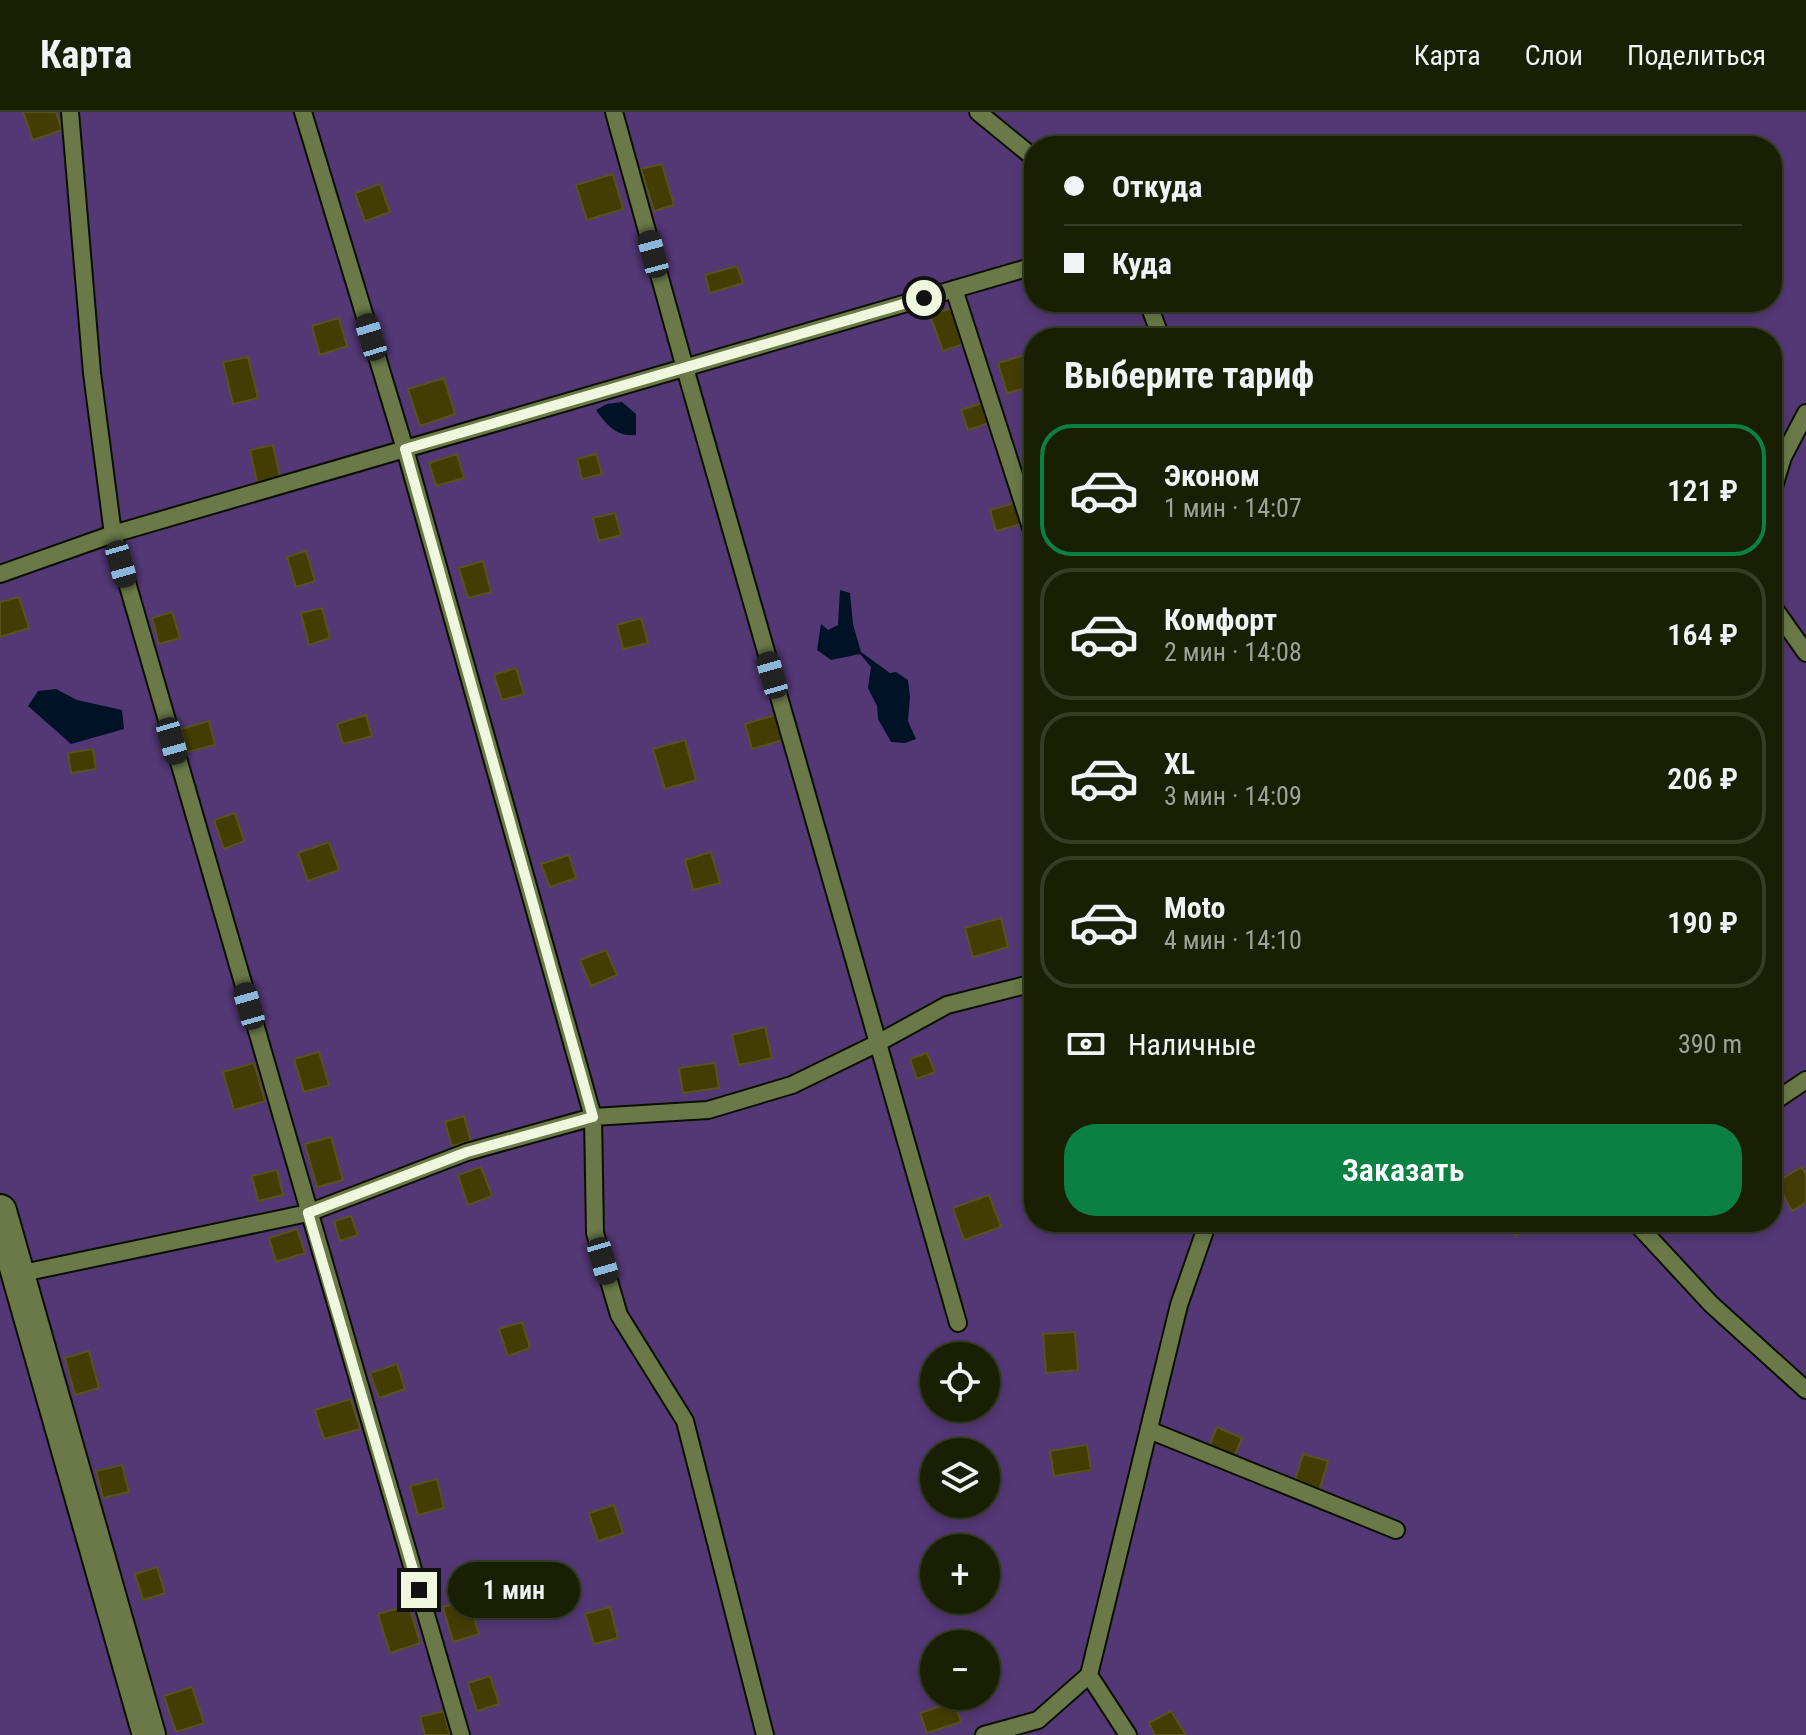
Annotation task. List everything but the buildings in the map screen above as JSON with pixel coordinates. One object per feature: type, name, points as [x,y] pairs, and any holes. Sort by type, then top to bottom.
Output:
[{"type":"street","points":[[0,1211],[149,1735]]},
{"type":"lane","points":[[70,112],[92,373],[113,534],[461,1735]]},
{"type":"lane","points":[[303,112],[405,449],[593,1117],[595,1233],[619,1315],[685,1421],[765,1735]]},
{"type":"lane","points":[[614,112],[876,1044],[958,1323]]},
{"type":"lane","points":[[978,112],[1024,150]]},
{"type":"lane","points":[[0,574],[113,534],[1024,269]]},
{"type":"lane","points":[[954,289],[1024,506]]},
{"type":"lane","points":[[1782,460],[1806,413]]},
{"type":"lane","points":[[1782,619],[1806,653]]},
{"type":"lane","points":[[18,1274],[308,1213],[467,1152],[593,1117],[708,1110],[792,1085],[947,1005],[1024,986]]},
{"type":"lane","points":[[1782,1096],[1806,1080]]},
{"type":"lane","points":[[984,1735],[1038,1720],[1089,1675],[1179,1305],[1205,1232]]},
{"type":"lane","points":[[1644,1232],[1711,1304],[1806,1390]]},
{"type":"lane","points":[[1149,1430],[1396,1530]]},
{"type":"lane","points":[[1089,1675],[1128,1735]]},
{"type":"shaded area","points":[[0,112],[1806,112],[1806,1735],[0,1735]]},
{"type":"water","points":[[622,402],[636,414],[636,435],[617,432],[596,410],[607,404]]},
{"type":"water","points":[[840,590],[850,593],[853,624],[861,652],[890,673],[896,672],[908,680],[908,721],[916,739],[905,743],[891,742],[878,719],[877,706],[868,688],[871,667],[860,654],[831,660],[817,650],[821,624],[828,630],[838,625]]},
{"type":"water","points":[[56,689],[77,700],[122,710],[124,729],[71,744],[28,706],[38,691]]},
{"type":"route","points":[[419,1590],[308,1213],[467,1152],[593,1117],[405,449],[924,298]]}]
